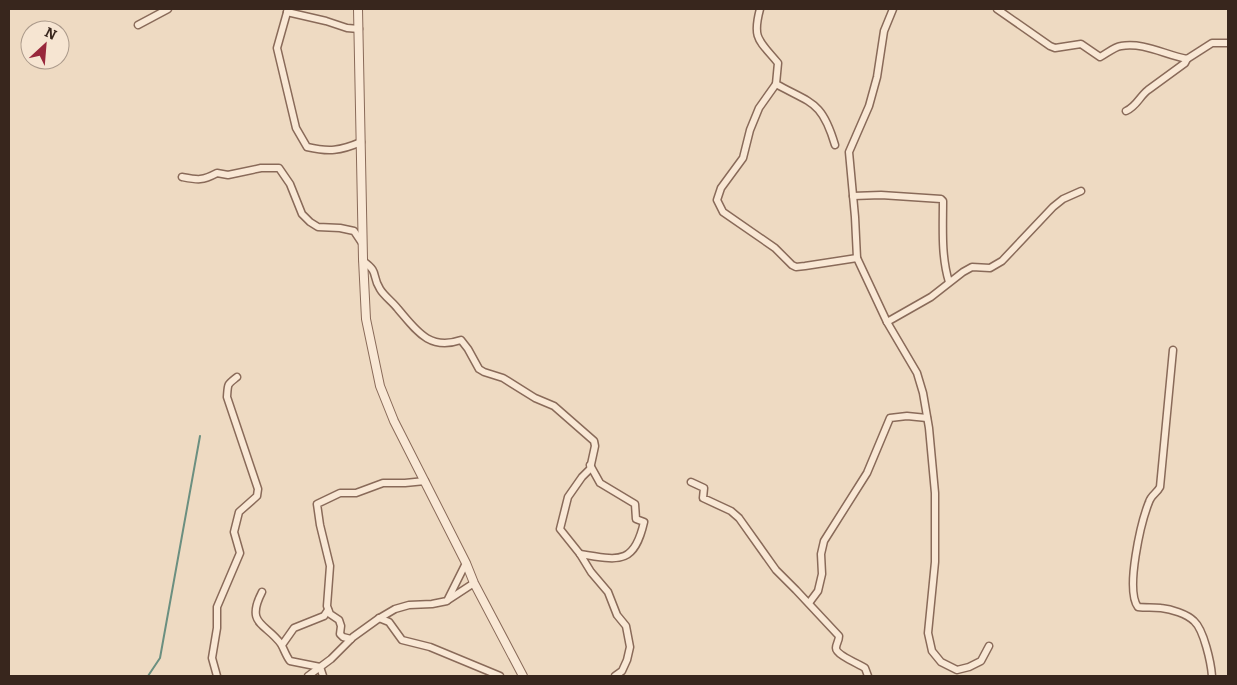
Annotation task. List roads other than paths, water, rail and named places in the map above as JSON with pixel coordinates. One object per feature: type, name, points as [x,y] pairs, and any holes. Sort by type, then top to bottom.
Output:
[{"type":"street","points":[[138,25],[168,9]]},
{"type":"street","points":[[358,9],[362,243],[366,319],[380,386],[394,421],[466,563],[474,583],[524,676]]},
{"type":"street","points":[[760,9],[756,26],[758,40],[778,63],[776,84],[759,108],[750,130],[743,158],[721,188],[717,200],[718,204],[724,212],[775,248],[796,267],[857,258]]},
{"type":"street","points":[[893,9],[884,30],[877,77],[869,106],[849,152],[857,258],[887,322],[917,373],[923,393],[935,493],[935,562],[928,633],[930,643],[936,657],[950,668],[957,670],[969,668],[981,661],[989,646]]},
{"type":"street","points":[[997,9],[1055,48],[1081,44],[1100,57],[1119,46],[1148,47],[1187,59]]},
{"type":"street","points":[[358,29],[347,28],[288,10],[277,48],[296,128],[307,147],[327,151],[360,142]]},
{"type":"street","points":[[1126,111],[1136,105],[1148,90],[1185,63],[1187,59],[1199,50],[1212,43],[1228,43]]},
{"type":"street","points":[[776,84],[816,107],[828,123],[835,144]]},
{"type":"street","points":[[182,177],[198,180],[207,178],[217,172],[228,175],[261,168],[279,168],[290,184],[302,214],[310,222],[318,227],[354,231],[362,243]]},
{"type":"street","points":[[887,322],[931,297],[972,267],[990,268],[1002,262],[1053,207],[1063,199],[1081,191]]},
{"type":"street","points":[[853,196],[880,195],[941,199],[944,261],[949,282]]},
{"type":"street","points":[[363,261],[373,268],[380,289],[424,338],[437,343],[461,340],[479,369],[503,378],[529,394],[554,406],[594,441],[595,446],[590,469],[582,477],[568,498],[560,529],[608,592],[617,615],[626,626],[630,648],[622,671],[614,676]]},
{"type":"street","points":[[1173,350],[1160,487],[1148,502],[1141,525],[1132,594],[1138,607],[1161,608],[1194,620],[1200,630],[1211,666],[1212,676]]},
{"type":"street","points":[[217,676],[212,658],[217,628],[217,607],[240,553],[234,532],[239,512],[257,496],[258,489],[227,397],[230,380],[237,377]]},
{"type":"street","points":[[809,603],[818,591],[822,574],[821,554],[824,541],[867,473],[890,418],[893,416],[927,418]]},
{"type":"street","points":[[580,554],[610,559],[631,553],[644,522],[636,519],[635,504],[600,483],[590,465]]},
{"type":"street","points":[[351,639],[342,637],[339,620],[330,614],[328,610],[330,566],[317,504],[340,493],[356,493],[383,483],[425,481]]},
{"type":"street","points":[[691,482],[704,488],[703,498],[731,511],[739,518],[776,570],[839,636],[836,650],[841,655],[866,668],[868,676]]},
{"type":"street","points":[[447,601],[466,563]]},
{"type":"street","points":[[308,676],[331,659],[351,639],[379,618],[395,609],[409,605],[447,601],[474,583]]},
{"type":"street","points":[[262,592],[256,617],[262,627],[272,633],[282,644],[290,661],[306,666],[320,667]]},
{"type":"street","points":[[282,644],[294,628],[324,616],[328,610]]},
{"type":"street","points":[[379,618],[389,622],[402,640],[430,647],[500,676]]},
{"type":"street","points":[[320,667],[324,676]]},
{"type":"waterway","points":[[148,676],[160,658],[200,436]]}]
